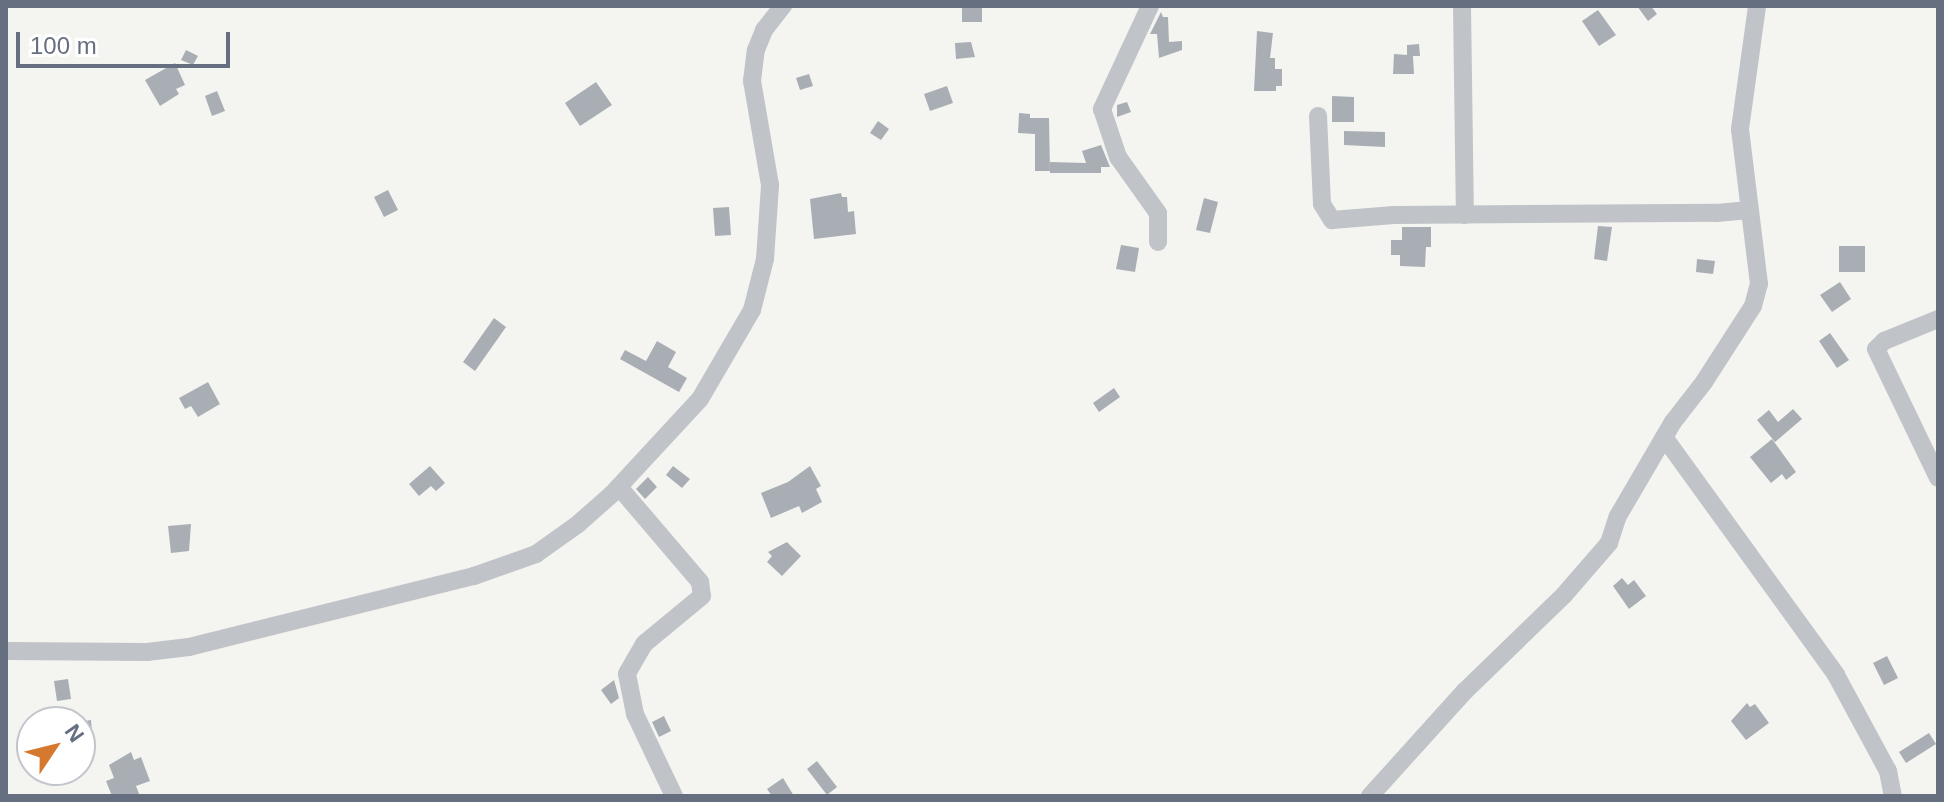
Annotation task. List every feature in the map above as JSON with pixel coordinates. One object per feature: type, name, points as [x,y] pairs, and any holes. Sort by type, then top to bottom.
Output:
[{"type":"street","points":[[6,651],[167,651],[474,576],[536,554],[558,540],[619,487],[700,399],[752,310],[765,259],[770,185],[752,81],[756,50],[764,30],[783,6]]},
{"type":"street","points":[[1150,6],[1102,109],[1118,157],[1158,213],[1158,242]]},
{"type":"street","points":[[1462,6],[1465,215]]},
{"type":"street","points":[[1370,796],[1465,691],[1599,555],[1664,437],[1704,382],[1758,295],[1740,129],[1757,6]]},
{"type":"street","points":[[1318,116],[1322,204],[1332,220],[1750,210]]},
{"type":"street","points":[[1938,319],[1884,341],[1876,349],[1938,478]]},
{"type":"street","points":[[1664,437],[1836,675],[1888,771],[1893,796]]},
{"type":"street","points":[[619,487],[700,582],[702,596],[644,644],[627,674],[628,694],[635,714],[674,796]]},
{"type":"building","points":[[1637,6],[1651,6],[1657,14],[1648,21]]},
{"type":"building","points":[[962,7],[982,7],[982,22],[962,22]]},
{"type":"building","points":[[1598,10],[1616,35],[1599,46],[1582,21]]},
{"type":"building","points":[[1161,12],[1163,17],[1168,17],[1169,42],[1182,41],[1182,50],[1159,58],[1157,34],[1150,34]]},
{"type":"building","points":[[1257,31],[1273,33],[1270,58],[1275,58],[1275,69],[1282,69],[1282,86],[1276,86],[1276,91],[1254,91]]},
{"type":"building","points":[[971,42],[975,57],[956,59],[955,43]]},
{"type":"building","points":[[1419,44],[1420,56],[1413,56],[1414,74],[1393,74],[1394,54],[1407,55],[1407,45]]},
{"type":"building","points":[[186,50],[198,56],[193,65],[181,60]]},
{"type":"building","points":[[175,63],[185,85],[176,89],[179,94],[160,106],[145,80]]},
{"type":"building","points":[[809,74],[813,86],[800,90],[796,78]]},
{"type":"building","points":[[596,82],[612,105],[580,126],[565,103]]},
{"type":"building","points":[[947,86],[953,103],[930,111],[924,94]]},
{"type":"building","points":[[217,91],[225,111],[212,116],[205,96]]},
{"type":"building","points":[[1332,96],[1354,97],[1354,122],[1332,122]]},
{"type":"building","points":[[1127,102],[1131,112],[1117,117],[1117,105]]},
{"type":"building","points":[[1019,113],[1030,114],[1030,118],[1049,118],[1050,171],[1035,171],[1035,134],[1018,133]]},
{"type":"building","points":[[878,121],[889,129],[881,140],[870,133]]},
{"type":"building","points":[[1344,131],[1385,132],[1385,147],[1344,145]]},
{"type":"building","points":[[1101,145],[1110,167],[1101,167],[1101,173],[1050,173],[1050,162],[1086,163],[1082,151]]},
{"type":"building","points":[[388,190],[398,210],[384,217],[374,197]]},
{"type":"building","points":[[841,193],[842,197],[847,197],[848,212],[854,211],[856,234],[814,239],[810,199]]},
{"type":"building","points":[[1204,198],[1218,202],[1210,233],[1196,230]]},
{"type":"building","points":[[729,207],[731,235],[715,236],[713,208]]},
{"type":"building","points":[[1598,226],[1612,227],[1607,261],[1594,259]]},
{"type":"building","points":[[1402,227],[1431,227],[1431,247],[1426,247],[1425,267],[1400,266],[1400,255],[1391,255],[1391,240],[1402,240]]},
{"type":"building","points":[[1121,245],[1139,248],[1135,272],[1116,269]]},
{"type":"building","points":[[1839,246],[1865,246],[1865,272],[1839,272]]},
{"type":"building","points":[[1697,259],[1715,261],[1713,274],[1696,272]]},
{"type":"building","points":[[1840,282],[1851,299],[1832,312],[1820,295]]},
{"type":"building","points":[[494,318],[506,327],[475,371],[463,362]]},
{"type":"building","points":[[1830,333],[1849,360],[1837,368],[1819,341]]},
{"type":"building","points":[[657,341],[676,352],[668,367],[687,378],[679,392],[620,359],[625,350],[646,361]]},
{"type":"building","points":[[208,382],[220,404],[198,417],[191,406],[185,409],[179,398]]},
{"type":"building","points":[[1114,388],[1120,397],[1099,412],[1093,403]]},
{"type":"building","points":[[1793,409],[1802,419],[1775,442],[1757,420],[1769,410],[1778,422]]},
{"type":"building","points":[[1772,439],[1796,472],[1786,480],[1782,474],[1771,483],[1750,457]]},
{"type":"building","points":[[430,466],[445,483],[436,491],[431,486],[419,496],[409,484]]},
{"type":"building","points":[[673,466],[690,479],[682,488],[666,475]]},
{"type":"building","points":[[810,466],[821,486],[816,489],[822,502],[802,513],[799,506],[771,518],[761,493],[788,482]]},
{"type":"building","points":[[648,477],[657,487],[645,499],[636,489]]},
{"type":"building","points":[[191,524],[189,551],[171,553],[168,526]]},
{"type":"building","points":[[787,542],[801,556],[782,576],[767,562],[772,556],[768,552]]},
{"type":"building","points":[[1622,578],[1628,585],[1634,580],[1646,596],[1629,609],[1613,586]]},
{"type":"building","points":[[1887,656],[1898,678],[1884,685],[1873,663]]},
{"type":"building","points":[[68,679],[71,699],[57,701],[54,681]]},
{"type":"building","points":[[614,680],[619,698],[611,704],[601,690]]},
{"type":"building","points":[[1747,703],[1750,707],[1755,704],[1769,723],[1746,740],[1731,721]]},
{"type":"building","points":[[664,716],[671,731],[659,737],[652,722]]},
{"type":"building","points":[[1929,733],[1936,744],[1906,763],[1899,752]]},
{"type":"building","points":[[131,752],[134,760],[141,757],[150,781],[136,786],[140,796],[112,796],[106,781],[114,778],[109,765]]},
{"type":"building","points":[[817,761],[837,787],[827,795],[807,769]]},
{"type":"building","points":[[783,778],[794,796],[772,796],[767,789]]}]
